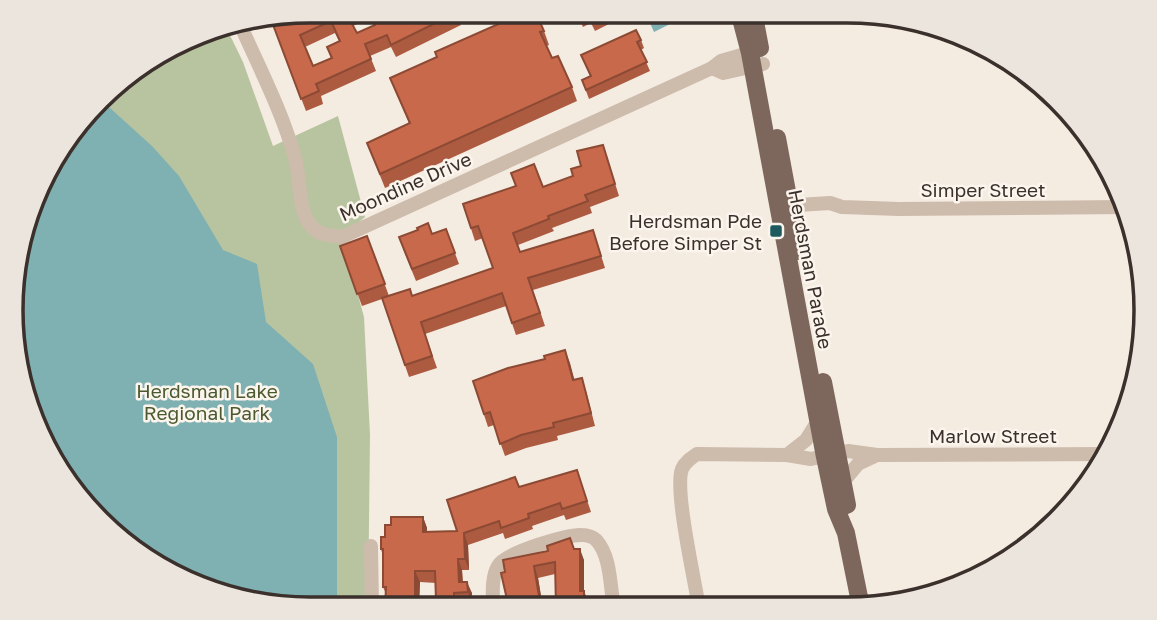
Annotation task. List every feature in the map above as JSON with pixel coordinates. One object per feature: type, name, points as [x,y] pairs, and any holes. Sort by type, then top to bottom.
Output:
[{"type":"main road","name":"Herdsman Parade","points":[[743,23],[756,58]]},
{"type":"main road","name":"Herdsman Parade","points":[[754,23],[756,58],[831,455],[836,509],[846,533],[859,597]]},
{"type":"main road","name":"Herdsman Parade","points":[[784,210],[818,421],[843,482],[847,507],[846,533]]},
{"type":"street","name":"Moondine Drive","points":[[243,31],[286,125],[298,167],[303,207],[310,225],[320,234],[342,237],[712,68],[723,73],[756,58]]},
{"type":"street","name":"Simper Street","points":[[784,210],[830,203],[842,207],[1115,207]]},
{"type":"street","points":[[787,455],[806,440],[818,421]]},
{"type":"street","name":"Marlow Street","points":[[697,597],[680,494],[682,468],[697,454],[787,455],[811,459],[848,451],[877,455],[1096,454]]},
{"type":"street","points":[[843,482],[858,464],[877,455]]},
{"type":"street","points":[[493,597],[494,579],[499,563],[510,555],[562,538],[582,535],[595,538],[605,552],[612,597]]},
{"type":"street","points":[[372,546],[373,597]]},
{"type":"green space","name":"Herdsman Lake Regional Park","points":[[230,35],[243,62],[273,146],[338,116],[365,217],[342,237],[364,317],[370,435],[368,597],[273,595],[218,582],[183,568],[150,549],[107,513],[71,470],[52,437],[28,366],[23,329],[25,273],[38,218],[61,166],[94,121],[135,82],[183,52]]},
{"type":"water","points":[[650,23],[672,23],[654,32]]},
{"type":"water","name":"Herdsman Lake Regional Park","points":[[106,108],[110,108],[152,146],[179,176],[223,250],[257,264],[266,322],[313,364],[337,437],[337,597],[291,597],[254,592],[183,568],[150,549],[121,526],[94,499],[71,470],[52,437],[28,366],[23,329],[23,291],[28,254],[52,183],[71,150]]},
{"type":"building","points":[[327,23],[300,35],[313,66],[332,58],[327,47],[340,41],[332,23],[351,23],[357,33],[375,25],[374,23],[436,23],[391,45],[387,35],[365,44],[371,59],[316,84],[319,91],[301,99],[273,25]]},
{"type":"building","points":[[501,23],[540,23],[544,31],[540,32],[552,58],[558,56],[572,87],[380,174],[367,143],[410,123],[390,78],[437,57],[435,52]]},
{"type":"building","points":[[636,30],[641,40],[637,42],[647,62],[586,90],[582,80],[591,76],[581,55]]},
{"type":"building","points":[[603,145],[615,184],[585,195],[588,201],[513,233],[520,252],[593,230],[601,256],[528,278],[540,313],[512,323],[502,293],[421,322],[432,356],[405,365],[382,298],[410,289],[412,296],[493,268],[478,226],[471,228],[463,204],[516,186],[511,173],[534,164],[543,187],[573,176],[571,169],[581,166],[577,151]]},
{"type":"building","points":[[428,223],[432,234],[446,229],[455,253],[412,269],[399,237]]},
{"type":"building","points":[[367,236],[385,284],[357,294],[340,246]]},
{"type":"building","points":[[565,350],[573,380],[582,378],[591,413],[553,423],[554,427],[521,435],[500,444],[490,412],[484,414],[473,381],[508,368],[545,359],[544,356]]},
{"type":"building","points":[[577,470],[587,501],[562,509],[560,503],[528,514],[529,518],[501,528],[499,521],[464,533],[465,559],[458,559],[459,582],[467,582],[468,592],[454,593],[454,597],[436,597],[435,571],[415,571],[415,597],[386,597],[381,537],[385,537],[385,525],[391,525],[391,517],[423,517],[423,532],[457,531],[447,500],[515,477],[519,487]]},
{"type":"building","points":[[570,538],[574,549],[580,549],[580,591],[584,591],[584,597],[556,597],[555,562],[534,566],[539,597],[506,597],[501,573],[505,572],[503,560],[548,551],[547,546]]},
{"type":"place","name":"Herdsman Pde Before Simper St","points":[[776,231]]}]
